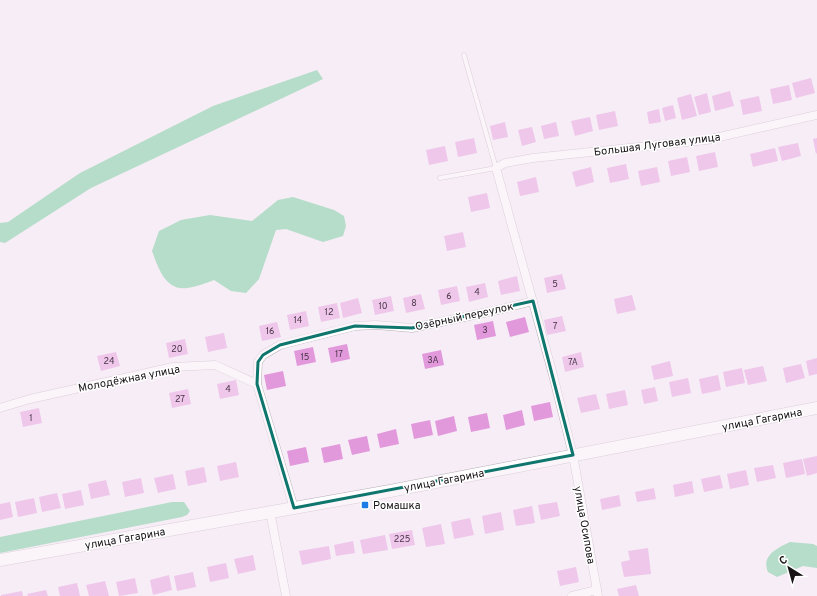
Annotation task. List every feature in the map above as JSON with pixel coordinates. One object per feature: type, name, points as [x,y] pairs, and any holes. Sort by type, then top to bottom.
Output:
[{"type":"main road","name":"улица Гагарина","points":[[0,560],[390,491],[817,408]]},
{"type":"street","name":"Большая Луговая улица","points":[[496,168],[505,163],[533,158],[706,140],[817,114]]},
{"type":"street","name":"улица Осипова","points":[[496,168],[553,375],[572,455],[597,593]]},
{"type":"street","name":"Озёрный переулок","points":[[294,508],[257,384],[258,362],[263,355],[280,345],[355,326],[376,325],[412,328],[533,301]]},
{"type":"street","name":"Молодёжная улица","points":[[0,408],[30,399],[173,367],[215,365],[257,384]]},
{"type":"street","points":[[270,512],[286,596]]},
{"type":"street","points":[[572,596],[597,593]]},
{"type":"lane","points":[[440,178],[496,168],[464,55]]},
{"type":"highlighted area","points":[[533,301],[573,455],[294,508],[257,384],[258,362],[263,355],[280,345],[355,326],[412,328]]},
{"type":"green space","points":[[317,70],[323,79],[91,188],[5,243],[0,242],[0,223],[8,222],[80,173],[213,106]]},
{"type":"green space","points":[[293,197],[334,210],[344,216],[346,226],[343,236],[323,242],[286,229],[276,230],[259,279],[246,293],[231,291],[214,280],[194,287],[179,288],[168,282],[160,271],[152,251],[159,231],[181,220],[210,215],[252,221],[278,200]]},
{"type":"green space","points":[[172,502],[184,502],[190,511],[187,515],[182,517],[0,553],[0,537]]},
{"type":"green space","points":[[790,542],[813,544],[817,546],[817,568],[803,566],[777,577],[768,572],[766,566],[768,557],[775,550]]},
{"type":"building","points":[[811,78],[815,93],[796,98],[792,83]]},
{"type":"building","points":[[789,85],[792,100],[773,104],[770,89]]},
{"type":"building","points":[[730,91],[734,106],[715,111],[712,96]]},
{"type":"building","points":[[707,93],[711,112],[699,115],[694,97]]},
{"type":"building","points":[[691,94],[697,116],[682,120],[677,98]]},
{"type":"building","points":[[759,96],[762,111],[743,115],[740,100]]},
{"type":"building","points":[[673,105],[676,118],[665,121],[662,108]]},
{"type":"building","points":[[659,109],[661,122],[649,124],[647,112]]},
{"type":"building","points":[[615,111],[618,126],[599,130],[596,115]]},
{"type":"building","points":[[590,117],[593,131],[575,136],[571,121]]},
{"type":"building","points":[[505,122],[508,137],[493,140],[490,126]]},
{"type":"building","points":[[556,122],[559,136],[544,139],[541,126]]},
{"type":"building","points":[[532,127],[536,142],[522,146],[518,130]]},
{"type":"building","points":[[474,138],[477,153],[458,157],[455,142]]},
{"type":"building","points":[[817,138],[817,153],[816,154],[813,139]]},
{"type":"building","points":[[798,143],[801,156],[782,161],[778,147]]},
{"type":"building","points":[[445,146],[448,161],[429,165],[426,150]]},
{"type":"building","points":[[775,148],[778,161],[753,167],[750,154]]},
{"type":"building","points":[[715,152],[718,167],[699,171],[696,156]]},
{"type":"building","points":[[687,157],[690,172],[671,176],[668,161]]},
{"type":"building","points":[[626,164],[629,179],[610,183],[607,168]]},
{"type":"building","points":[[591,167],[594,182],[576,187],[572,172]]},
{"type":"building","points":[[657,167],[660,182],[641,186],[638,171]]},
{"type":"building","points":[[536,177],[539,192],[520,196],[517,182]]},
{"type":"building","points":[[487,193],[490,208],[471,212],[468,197]]},
{"type":"building","points":[[463,232],[466,247],[447,251],[444,236]]},
{"type":"building","points":[[562,274],[566,289],[547,293],[544,278]]},
{"type":"building","points":[[517,276],[520,291],[501,295],[498,281]]},
{"type":"building","points":[[485,283],[488,297],[469,302],[466,287]]},
{"type":"building","points":[[457,286],[460,301],[441,305],[438,290]]},
{"type":"building","points":[[421,294],[425,309],[406,313],[403,298]]},
{"type":"building","points":[[632,295],[636,310],[617,314],[614,299]]},
{"type":"building","points":[[391,296],[394,311],[375,315],[372,300]]},
{"type":"building","points":[[358,298],[362,313],[343,318],[340,303]]},
{"type":"building","points":[[337,303],[340,318],[321,322],[318,307]]},
{"type":"building","points":[[306,311],[309,326],[290,330],[287,315]]},
{"type":"building","points":[[562,316],[566,331],[547,335],[544,320]]},
{"type":"building","points":[[525,317],[529,332],[510,337],[506,322]]},
{"type":"building","points":[[493,321],[496,336],[477,340],[474,325]]},
{"type":"building","points":[[277,322],[281,337],[262,341],[259,326]]},
{"type":"building","points":[[224,333],[227,348],[208,352],[205,337]]},
{"type":"building","points":[[185,339],[188,354],[169,358],[166,343]]},
{"type":"building","points":[[347,344],[350,359],[331,363],[328,348]]},
{"type":"building","points":[[313,347],[316,362],[297,366],[294,351]]},
{"type":"building","points":[[441,350],[444,365],[425,369],[422,354]]},
{"type":"building","points":[[116,352],[120,366],[101,371],[97,356]]},
{"type":"building","points":[[581,352],[584,367],[565,372],[562,357]]},
{"type":"building","points":[[817,358],[817,374],[809,376],[806,361]]},
{"type":"building","points":[[670,361],[673,376],[654,380],[651,366]]},
{"type":"building","points":[[801,364],[805,378],[786,383],[783,368]]},
{"type":"building","points":[[763,366],[767,381],[748,385],[744,370]]},
{"type":"building","points":[[742,368],[745,383],[726,387],[723,372]]},
{"type":"building","points":[[283,371],[286,386],[267,390],[264,375]]},
{"type":"building","points":[[718,375],[721,390],[702,394],[699,379]]},
{"type":"building","points":[[688,378],[691,393],[672,397],[669,382]]},
{"type":"building","points":[[236,380],[239,395],[220,399],[217,384]]},
{"type":"building","points":[[655,387],[658,401],[644,404],[641,390]]},
{"type":"building","points":[[188,389],[191,404],[172,408],[169,393]]},
{"type":"building","points":[[625,390],[628,405],[609,409],[606,394]]},
{"type":"building","points":[[596,394],[600,409],[581,413],[577,398]]},
{"type":"building","points":[[550,402],[553,417],[534,421],[531,406]]},
{"type":"building","points":[[39,408],[42,423],[23,427],[20,412]]},
{"type":"building","points":[[522,410],[525,425],[506,430],[503,415]]},
{"type":"building","points":[[487,413],[490,428],[471,432],[468,417]]},
{"type":"building","points":[[454,416],[457,431],[438,436],[435,421]]},
{"type":"building","points":[[430,420],[433,435],[414,439],[411,424]]},
{"type":"building","points":[[396,429],[399,444],[380,448],[377,434]]},
{"type":"building","points":[[367,436],[370,451],[352,455],[348,440]]},
{"type":"building","points":[[340,444],[343,459],[324,463],[321,448]]},
{"type":"building","points":[[306,447],[309,462],[290,466],[287,451]]},
{"type":"building","points":[[817,456],[817,473],[807,476],[803,459]]},
{"type":"building","points":[[802,459],[805,474],[786,478],[783,463]]},
{"type":"building","points":[[236,462],[239,477],[220,481],[217,466]]},
{"type":"building","points":[[773,465],[776,478],[757,482],[754,468]]},
{"type":"building","points":[[204,467],[207,482],[188,486],[185,471]]},
{"type":"building","points":[[746,470],[749,485],[730,489],[727,474]]},
{"type":"building","points":[[173,474],[176,489],[158,493],[154,478]]},
{"type":"building","points":[[720,475],[723,488],[704,492],[701,479]]},
{"type":"building","points":[[141,478],[144,493],[125,497],[122,482]]},
{"type":"building","points":[[106,480],[110,495],[91,499],[88,484]]},
{"type":"building","points":[[692,481],[694,493],[675,497],[673,485]]},
{"type":"building","points":[[654,488],[656,499],[637,502],[635,492]]},
{"type":"building","points":[[81,490],[84,505],[65,509],[62,494]]},
{"type":"building","points":[[57,493],[61,508],[42,512],[39,497]]},
{"type":"building","points":[[619,495],[621,506],[602,510],[600,499]]},
{"type":"building","points":[[34,498],[37,513],[18,517],[15,502]]},
{"type":"building","points":[[10,502],[13,517],[0,520],[0,504]]},
{"type":"building","points":[[557,502],[560,516],[541,520],[538,505]]},
{"type":"building","points":[[532,506],[535,523],[516,526],[513,510]]},
{"type":"building","points":[[501,512],[504,530],[485,534],[482,516]]},
{"type":"building","points":[[470,518],[474,535],[454,539],[451,522]]},
{"type":"building","points":[[441,524],[445,544],[426,547],[422,528]]},
{"type":"building","points":[[412,530],[415,545],[392,549],[389,534]]},
{"type":"building","points":[[385,535],[388,550],[363,554],[360,540]]},
{"type":"building","points":[[353,541],[355,553],[336,556],[334,545]]},
{"type":"building","points":[[329,546],[331,559],[302,565],[299,551]]},
{"type":"building","points":[[648,548],[651,574],[624,577],[621,562],[630,560],[628,551]]},
{"type":"building","points":[[253,555],[256,570],[238,574],[234,559]]},
{"type":"building","points":[[226,563],[229,578],[210,582],[207,567]]},
{"type":"building","points":[[576,567],[579,582],[560,586],[557,571]]},
{"type":"building","points":[[193,572],[196,587],[177,591],[174,576]]},
{"type":"building","points":[[169,575],[172,590],[153,595],[150,580]]},
{"type":"building","points":[[135,578],[138,593],[119,596],[116,582]]},
{"type":"building","points":[[105,581],[109,596],[89,596],[86,585]]},
{"type":"building","points":[[77,583],[80,596],[60,596],[58,587]]},
{"type":"building","points":[[636,585],[639,596],[619,596],[617,589]]},
{"type":"building","points":[[46,590],[48,596],[28,596],[27,594]]},
{"type":"building","points":[[22,591],[23,596],[1,596],[1,595]]},
{"type":"place","name":"Ромашка","points":[[365,505]]}]
